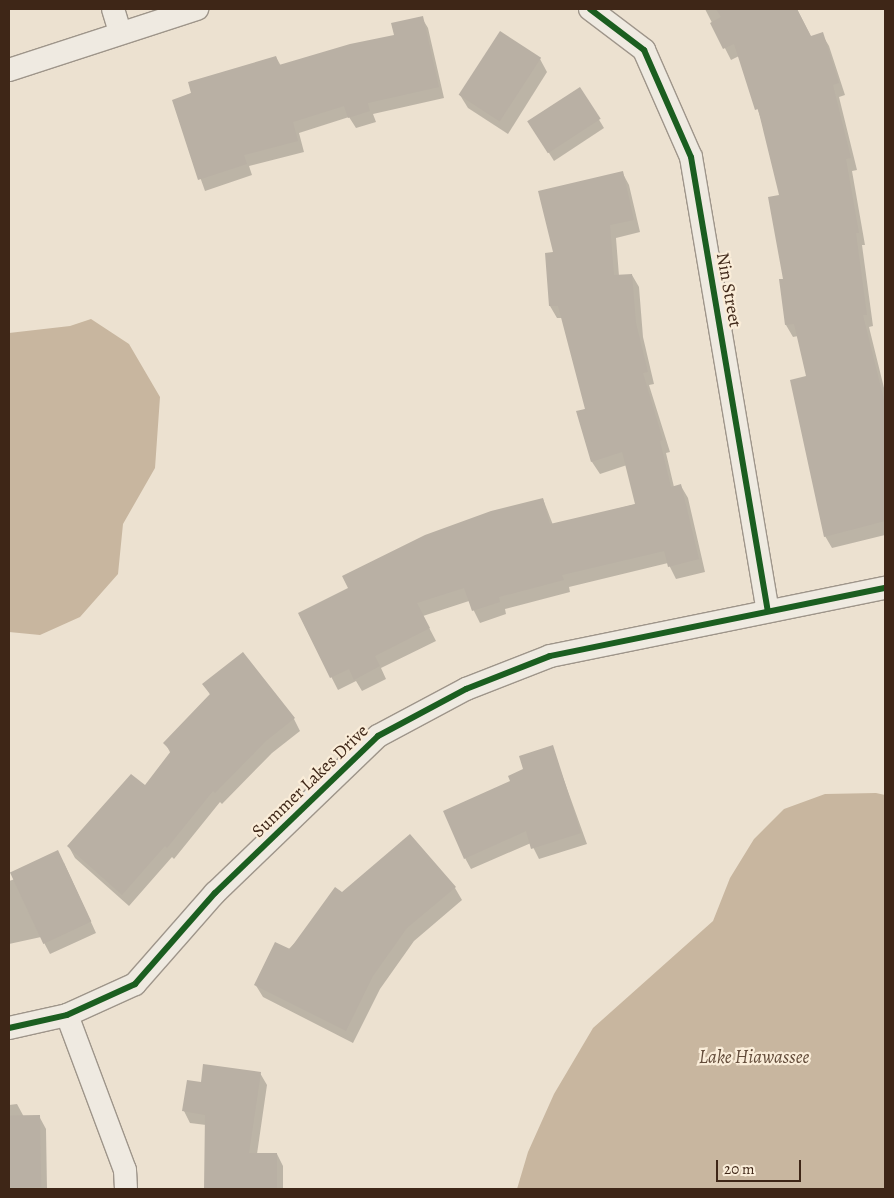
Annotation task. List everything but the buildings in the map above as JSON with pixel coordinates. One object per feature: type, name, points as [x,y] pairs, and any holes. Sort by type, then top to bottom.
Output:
[{"type":"street","points":[[113,9],[120,32]]},
{"type":"street","points":[[9,70],[120,32],[160,14],[197,9]]},
{"type":"street","name":"Nin Street","points":[[590,9],[644,50],[691,157],[768,611]]},
{"type":"street","name":"Summer Lakes Drive","points":[[9,1028],[68,1016],[135,984],[216,893],[378,736],[466,689],[550,656],[885,588]]},
{"type":"street","points":[[68,1016],[124,1170],[126,1189]]},
{"type":"water","points":[[91,319],[129,344],[160,397],[155,468],[123,524],[118,574],[80,617],[40,635],[9,632],[9,333],[70,326]]},
{"type":"water","name":"Lake Hiawassee","points":[[876,793],[885,795],[885,1189],[517,1189],[528,1152],[554,1094],[593,1028],[713,921],[730,878],[754,839],[784,809],[825,794]]},
{"type":"cycle path","points":[[590,9],[644,50],[691,157],[768,611]]},
{"type":"cycle path","points":[[9,1028],[67,1015],[135,984],[215,893],[378,736],[466,689],[550,656],[885,588]]}]
